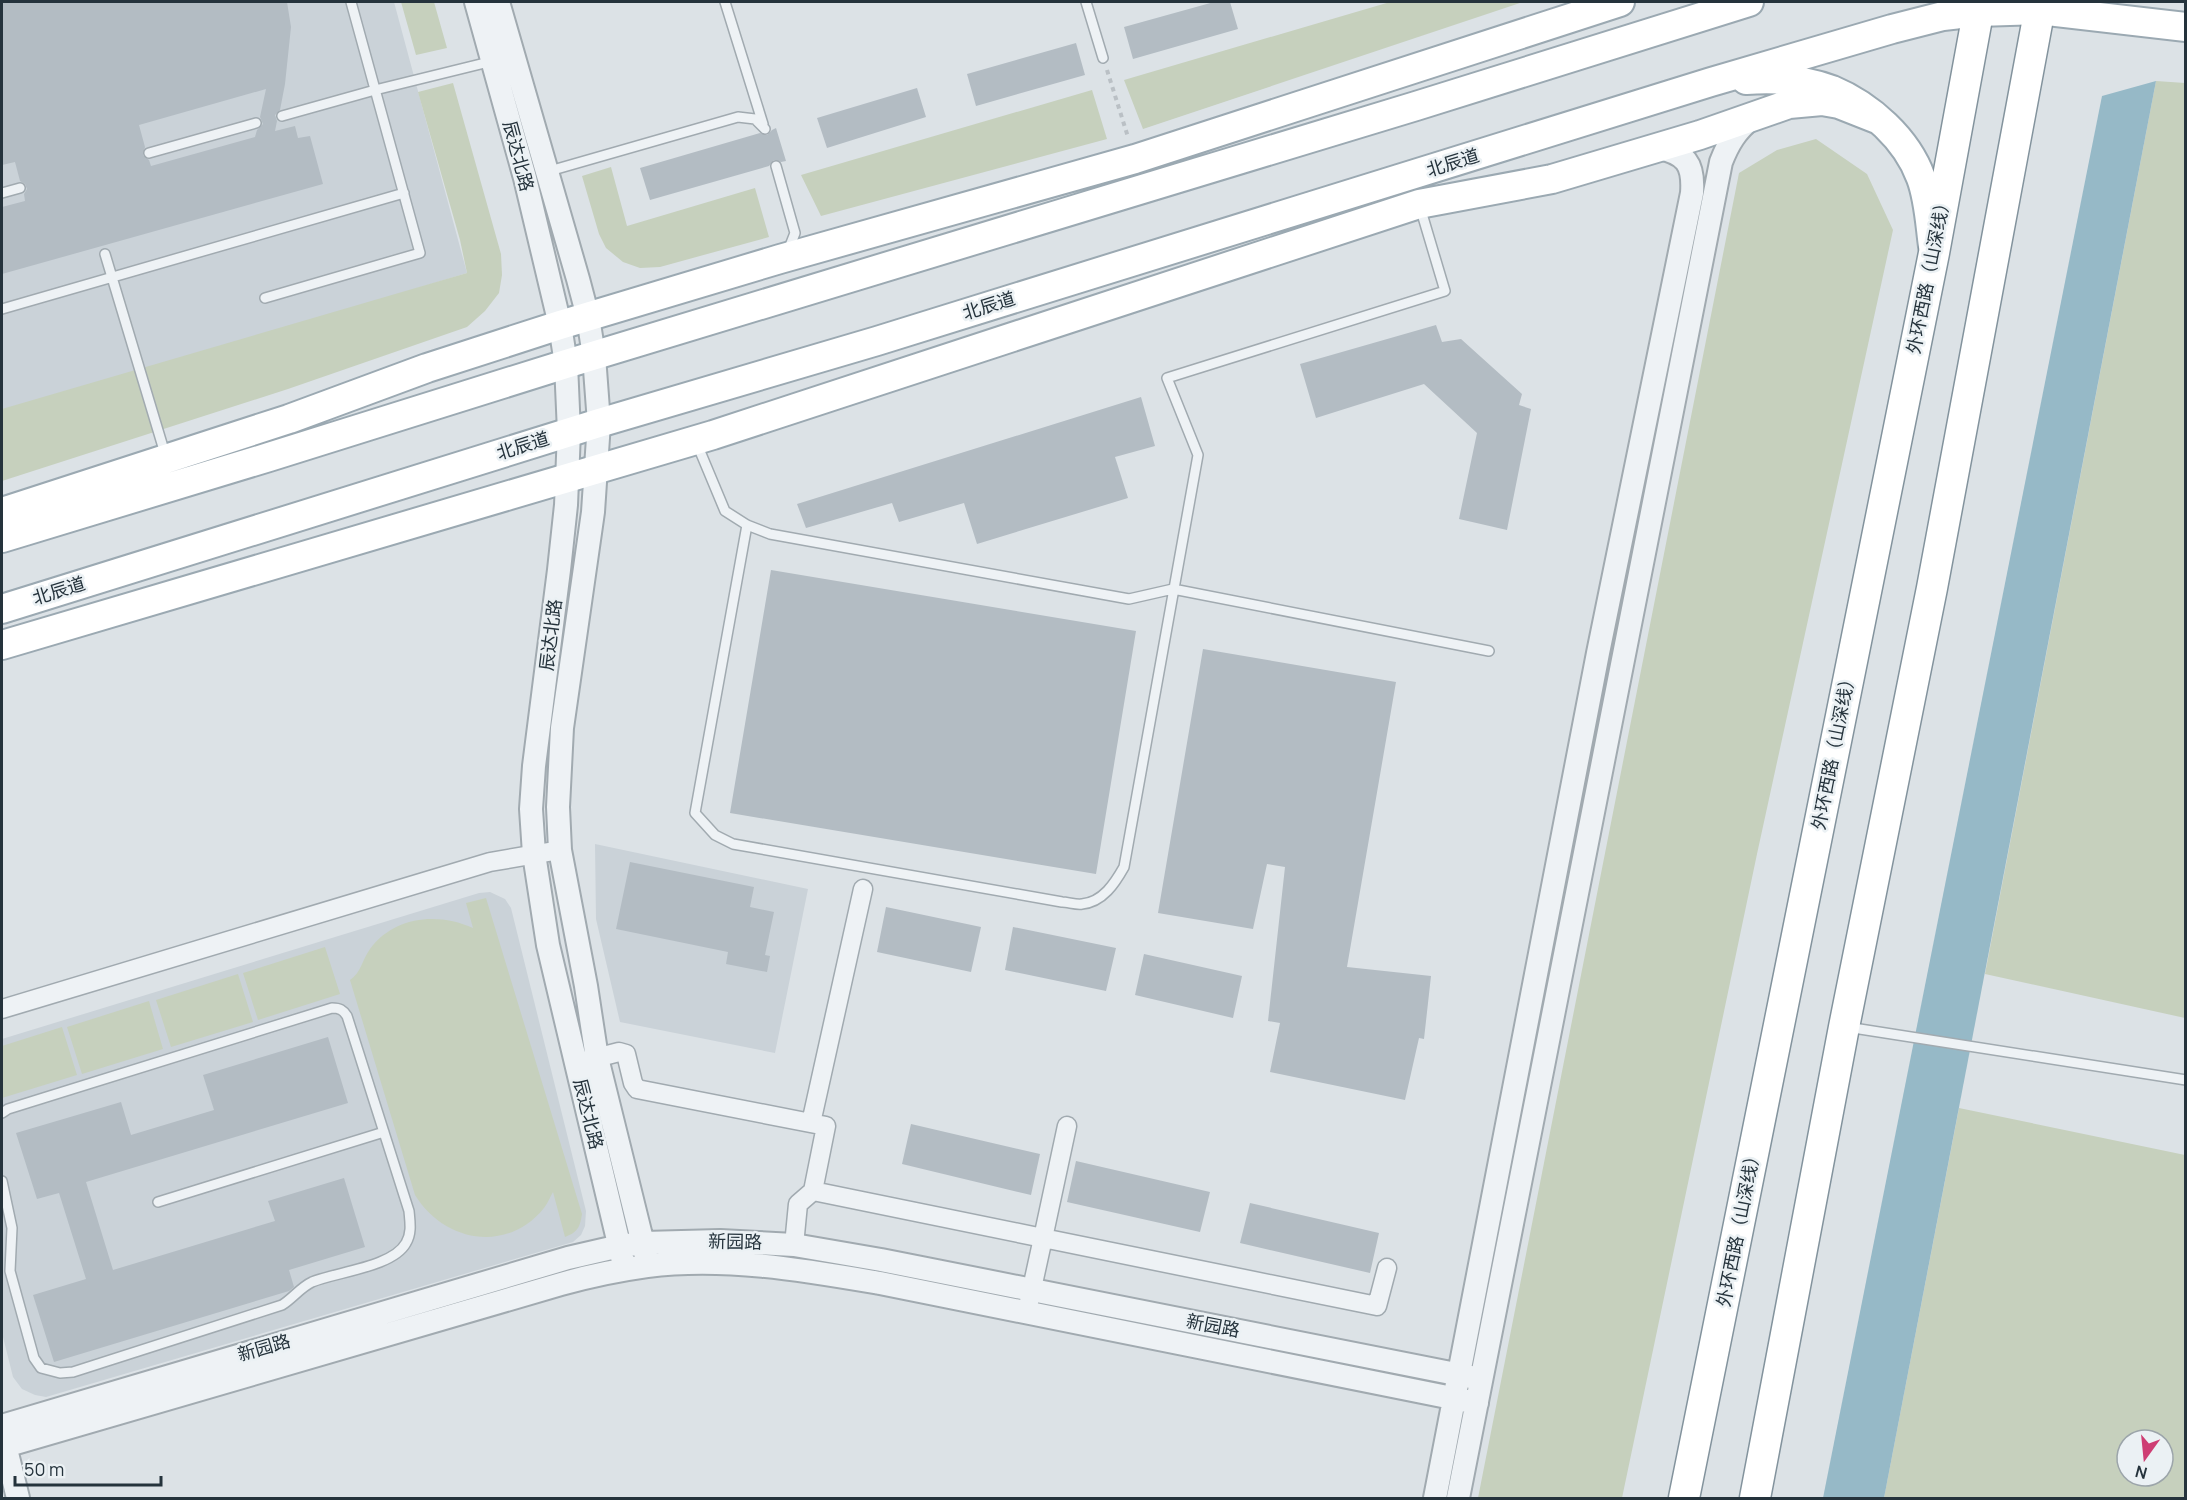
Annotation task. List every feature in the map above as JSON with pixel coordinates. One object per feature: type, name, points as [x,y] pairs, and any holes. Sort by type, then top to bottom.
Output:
[{"type":"highway","points":[[1755,1498],[1844,1027],[1932,588],[2040,6]]},
{"type":"highway","name":"外环西路（山深线）","points":[[1684,1498],[1934,254],[1979,7]]},
{"type":"main road","points":[[2,512],[289,419],[427,368],[588,317],[780,259],[1135,159],[1620,2]]},
{"type":"main road","points":[[2,538],[1749,2]]},
{"type":"main road","name":"北辰道","points":[[2,609],[598,423],[877,341],[1414,190],[1711,82],[1892,28],[1979,7],[2040,6],[2186,27]]},
{"type":"main road","points":[[1711,82],[1754,80],[1810,84],[1832,90],[1853,101],[1877,119],[1906,149],[1922,179],[1934,254]]},
{"type":"main road","points":[[2,645],[696,440],[1414,190],[1552,179],[1789,104],[1822,101],[1839,104],[1877,119]]},
{"type":"street","name":"辰达北路","points":[[477,2],[503,58],[535,175],[588,317],[594,356],[598,423],[597,469],[562,728],[558,807],[560,850],[586,1060],[625,1270]]},
{"type":"street","name":"辰达北路","points":[[498,2],[503,58]]},
{"type":"street","points":[[1435,1498],[1466,1400],[1481,1379],[1721,162],[1732,138],[1757,114]]},
{"type":"street","points":[[1458,1498],[1466,1400],[1459,1374],[1598,653],[1692,193],[1692,176],[1685,158],[1678,153],[1658,147]]},
{"type":"street","name":"辰达北路","points":[[535,175],[566,364],[569,432],[560,570],[534,766],[531,809],[534,854],[548,945],[644,1243],[648,1266]]},
{"type":"street","points":[[2,1009],[489,862],[560,850]]},
{"type":"street","points":[[811,1123],[863,889]]},
{"type":"street","points":[[586,1060],[619,1052],[626,1054],[633,1083],[637,1089],[826,1126],[813,1191],[798,1204],[794,1245]]},
{"type":"street","points":[[1029,1302],[1067,1126]]},
{"type":"street","points":[[813,1191],[1377,1306],[1387,1268]]},
{"type":"street","name":"新园路","points":[[2,1438],[568,1258],[644,1243],[729,1241],[794,1245],[881,1260],[1029,1302],[1466,1400]]},
{"type":"street","name":"新园路","points":[[2,1438],[561,1284],[648,1266],[739,1264],[788,1268],[880,1283],[1029,1302],[1481,1379]]},
{"type":"street","points":[[2,1438],[18,1498]]},
{"type":"lane","points":[[265,298],[420,253],[351,2]]},
{"type":"lane","points":[[535,175],[738,117],[755,119],[765,129],[725,2]]},
{"type":"lane","points":[[1086,2],[1103,58]]},
{"type":"lane","points":[[282,116],[503,58]]},
{"type":"lane","points":[[149,153],[256,123]]},
{"type":"lane","points":[[776,166],[795,233],[791,246],[780,259]]},
{"type":"lane","points":[[2,193],[20,188]]},
{"type":"lane","points":[[747,525],[695,813],[716,835],[733,844],[1062,902],[1082,904],[1099,898],[1114,885],[1124,867],[1198,455],[1167,378],[1445,291],[1414,190]]},
{"type":"lane","points":[[2,309],[404,193]]},
{"type":"lane","points":[[105,254],[167,459]]},
{"type":"lane","points":[[696,440],[725,510],[747,525],[770,534],[1129,599],[1173,589],[1489,651]]},
{"type":"lane","points":[[2,1113],[8,1109],[332,1008],[344,1011],[409,1211],[410,1224],[405,1244],[398,1253],[309,1283],[282,1305],[73,1372],[50,1371],[41,1368],[34,1358],[10,1271],[12,1227],[2,1181]]},
{"type":"lane","points":[[1844,1027],[2186,1080]]},
{"type":"lane","points":[[158,1202],[384,1132]]},
{"type":"lane","points":[[2,1230],[12,1227]]},
{"type":"path","points":[[1103,58],[1135,159]]},
{"type":"shaded area","points":[[2,2],[394,2],[467,273],[2,415]]},
{"type":"shaded area","points":[[595,844],[808,889],[775,1053],[620,1022],[596,919]]},
{"type":"shaded area","points":[[490,892],[505,899],[511,908],[586,1211],[585,1226],[581,1235],[573,1242],[46,1397],[22,1389],[13,1377],[2,1333],[2,1039],[479,893]]},
{"type":"green space","points":[[401,2],[434,2],[447,48],[416,55]]},
{"type":"green space","points":[[1390,2],[1523,2],[1143,129],[1124,80]]},
{"type":"green space","points":[[2156,81],[2185,83],[2185,1018],[1985,974]]},
{"type":"green space","points":[[453,83],[501,254],[502,275],[499,293],[485,311],[467,327],[288,389],[2,481],[2,409],[467,273],[460,240],[418,92]]},
{"type":"green space","points":[[1092,90],[1107,139],[821,216],[801,175]]},
{"type":"green space","points":[[1816,139],[1867,174],[1893,230],[1757,854],[1622,1498],[1478,1498],[1739,173],[1777,150]]},
{"type":"green space","points":[[611,167],[627,226],[755,188],[769,237],[660,267],[640,268],[623,262],[606,248],[599,234],[582,176]]},
{"type":"green space","points":[[486,898],[582,1214],[578,1229],[565,1237],[553,1192],[544,1208],[529,1223],[512,1232],[495,1236],[476,1236],[459,1232],[442,1223],[427,1211],[415,1195],[350,980],[359,970],[370,949],[391,930],[417,920],[431,919],[460,923],[473,928],[466,903]]},
{"type":"green space","points":[[325,947],[340,994],[258,1020],[243,973]]},
{"type":"green space","points":[[238,974],[253,1022],[171,1047],[156,1000]]},
{"type":"green space","points":[[149,1001],[163,1049],[82,1074],[67,1027]]},
{"type":"green space","points":[[62,1027],[77,1075],[2,1098],[2,1046]]},
{"type":"green space","points":[[1959,1108],[2185,1155],[2185,1498],[1884,1498]]},
{"type":"water","points":[[2156,81],[1884,1498],[1823,1498],[2102,96]]},
{"type":"building","points":[[2,2],[287,2],[291,27],[285,84],[280,110],[275,115],[277,121],[275,131],[295,126],[298,138],[310,136],[323,184],[2,274],[2,207],[25,201],[24,194],[27,189],[20,181],[15,162],[2,165]],"holes":[[[266,89],[260,117],[263,124],[257,130],[255,137],[151,166],[149,160],[143,155],[145,147],[139,125]]]},
{"type":"building","points":[[1214,2],[1230,2],[1238,29],[1133,59],[1124,27]]},
{"type":"building","points":[[1076,43],[1085,75],[976,106],[967,74]]},
{"type":"building","points":[[917,88],[926,117],[827,148],[817,118]]},
{"type":"building","points":[[776,128],[786,161],[774,160],[769,166],[650,200],[640,168],[760,133],[767,135]]},
{"type":"building","points":[[1436,325],[1442,342],[1461,339],[1522,394],[1519,405],[1531,409],[1507,530],[1459,519],[1477,433],[1424,384],[1316,418],[1300,364]]},
{"type":"building","points":[[1141,397],[1155,446],[1115,457],[1128,498],[977,544],[964,503],[899,522],[892,503],[806,528],[797,504]]},
{"type":"building","points":[[771,570],[1136,631],[1096,874],[730,813]]},
{"type":"building","points":[[1203,649],[1396,682],[1347,967],[1431,976],[1424,1039],[1419,1038],[1405,1100],[1270,1072],[1280,1023],[1268,1021],[1285,867],[1267,864],[1253,929],[1158,913]]},
{"type":"building","points":[[630,862],[754,887],[750,907],[774,912],[765,955],[770,956],[767,972],[726,964],[728,952],[616,929]]},
{"type":"building","points":[[886,907],[981,927],[971,972],[877,952]]},
{"type":"building","points":[[1013,927],[1116,948],[1106,991],[1005,970]]},
{"type":"building","points":[[1144,954],[1242,976],[1233,1018],[1135,995]]},
{"type":"building","points":[[328,1037],[348,1103],[86,1182],[113,1270],[275,1221],[268,1201],[344,1178],[365,1247],[289,1270],[294,1287],[289,1291],[54,1362],[33,1295],[86,1279],[59,1193],[37,1199],[16,1133],[121,1102],[131,1135],[214,1110],[203,1075]]},
{"type":"building","points":[[911,1124],[1040,1154],[1031,1195],[902,1164]]},
{"type":"building","points":[[1076,1161],[1210,1192],[1200,1232],[1067,1202]]},
{"type":"building","points":[[1250,1203],[1379,1233],[1370,1273],[1240,1243]]}]
